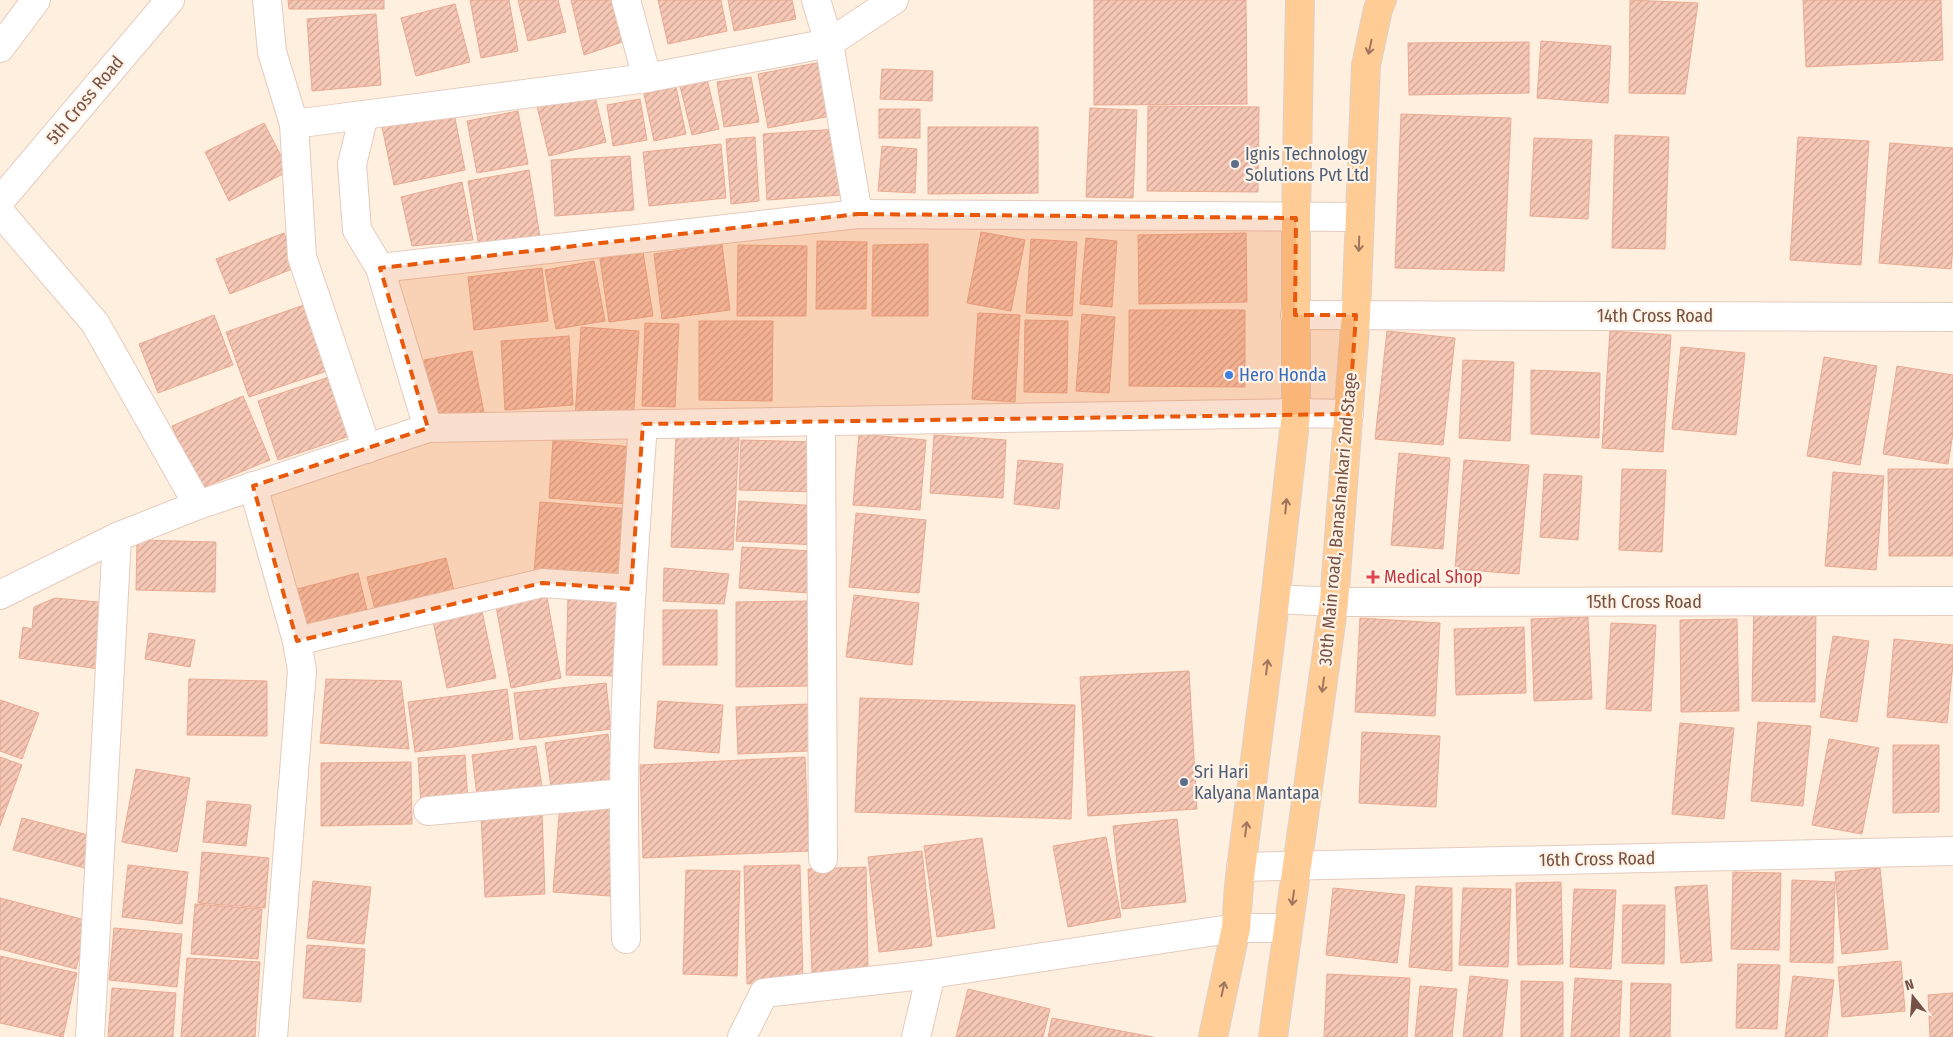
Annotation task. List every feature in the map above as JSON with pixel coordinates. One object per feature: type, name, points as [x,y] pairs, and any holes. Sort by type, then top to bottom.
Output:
[{"type":"main road","points":[[1213,1037],[1236,928],[1241,867],[1276,599],[1296,413],[1296,218],[1300,0]]},
{"type":"main road","name":"30th Main road, Banashankari 2nd Stage","points":[[1273,1037],[1334,602],[1356,315],[1366,65],[1378,9],[1382,0]]},
{"type":"street","points":[[0,48],[36,0]]},
{"type":"street","name":"5th Cross Road","points":[[0,201],[170,0]]},
{"type":"street","points":[[267,0],[272,52],[294,124],[302,257],[367,449]]},
{"type":"street","points":[[626,0],[647,78]]},
{"type":"street","points":[[816,0],[829,43],[858,214]]},
{"type":"street","points":[[294,124],[647,78],[829,43],[894,0]]},
{"type":"street","points":[[364,115],[352,164],[357,230],[380,268],[428,428]]},
{"type":"street","points":[[0,212],[95,323],[198,505]]},
{"type":"street","points":[[380,268],[858,214],[1360,217]]},
{"type":"street","name":"14th Cross Road","points":[[1296,315],[1953,317]]},
{"type":"street","points":[[0,595],[117,537],[198,505],[428,428],[1296,413],[1349,414]]},
{"type":"street","points":[[821,421],[823,859]]},
{"type":"street","points":[[626,939],[624,793],[631,589],[643,424]]},
{"type":"street","points":[[253,486],[297,641],[302,671],[273,1037]]},
{"type":"street","points":[[90,1037],[117,537]]},
{"type":"street","points":[[297,641],[542,583],[631,589]]},
{"type":"street","name":"15th Cross Road","points":[[1276,599],[1334,602],[1953,601]]},
{"type":"street","points":[[428,811],[624,793]]},
{"type":"street","name":"16th Cross Road","points":[[1241,867],[1953,851]]},
{"type":"street","points":[[742,1037],[764,993],[931,974],[1236,928],[1288,928]]},
{"type":"street","points":[[916,1037],[931,974]]},
{"type":"highlighted area","points":[[858,214],[1296,218],[1295,315],[1356,315],[1349,414],[643,424],[631,589],[542,583],[297,641],[253,486],[428,428],[380,268]]},
{"type":"building","points":[[288,0],[384,0],[384,9],[289,9]]},
{"type":"building","points":[[470,0],[509,0],[518,51],[481,58]]},
{"type":"building","points":[[518,0],[558,0],[566,32],[528,41]]},
{"type":"building","points":[[571,0],[617,0],[628,40],[584,55]]},
{"type":"building","points":[[658,0],[721,0],[727,31],[668,44]]},
{"type":"building","points":[[728,0],[792,0],[796,19],[734,31]]},
{"type":"building","points":[[1094,0],[1246,0],[1247,104],[1094,105]]},
{"type":"building","points":[[1630,0],[1698,3],[1685,94],[1629,93]]},
{"type":"building","points":[[1803,0],[1941,0],[1943,60],[1806,67]]},
{"type":"building","points":[[455,4],[470,62],[416,76],[401,18]]},
{"type":"building","points":[[376,14],[381,85],[312,91],[307,19]]},
{"type":"building","points":[[1541,41],[1611,46],[1608,103],[1537,98]]},
{"type":"building","points":[[1529,42],[1529,93],[1409,95],[1408,43]]},
{"type":"building","points":[[827,61],[836,115],[768,128],[758,74]]},
{"type":"building","points":[[882,69],[933,71],[932,101],[880,99]]},
{"type":"building","points":[[706,75],[719,129],[692,135],[679,82]]},
{"type":"building","points":[[751,77],[759,122],[724,127],[717,82]]},
{"type":"building","points":[[676,87],[686,134],[654,141],[644,94]]},
{"type":"building","points":[[594,92],[606,142],[549,156],[537,106]]},
{"type":"building","points":[[640,99],[647,140],[613,146],[607,105]]},
{"type":"building","points":[[1148,106],[1259,107],[1258,192],[1147,191]]},
{"type":"building","points":[[1090,108],[1137,110],[1133,198],[1086,197]]},
{"type":"building","points":[[879,109],[920,109],[920,138],[879,138]]},
{"type":"building","points":[[518,111],[528,164],[477,173],[467,121]]},
{"type":"building","points":[[454,113],[465,170],[394,185],[382,127]]},
{"type":"building","points":[[1401,114],[1511,118],[1504,271],[1395,268]]},
{"type":"building","points":[[264,123],[289,171],[229,201],[205,152]]},
{"type":"building","points":[[928,127],[1038,127],[1038,193],[928,194]]},
{"type":"building","points":[[837,129],[842,195],[767,200],[763,134]]},
{"type":"building","points":[[1615,135],[1669,137],[1665,249],[1612,248]]},
{"type":"building","points":[[755,137],[759,201],[731,204],[726,139]]},
{"type":"building","points":[[1798,137],[1869,141],[1861,265],[1790,260]]},
{"type":"building","points":[[1534,138],[1592,140],[1588,219],[1530,216]]},
{"type":"building","points":[[1890,143],[1953,148],[1953,247],[1951,269],[1879,263]]},
{"type":"building","points":[[721,144],[726,198],[649,206],[643,152]]},
{"type":"building","points":[[882,146],[917,149],[915,193],[878,191]]},
{"type":"building","points":[[630,156],[634,210],[555,216],[551,160]]},
{"type":"building","points":[[529,170],[540,237],[479,247],[468,181]]},
{"type":"building","points":[[462,182],[473,240],[412,246],[401,197]]},
{"type":"building","points":[[981,232],[1025,240],[1011,311],[967,303]]},
{"type":"building","points":[[284,233],[297,267],[230,294],[216,259]]},
{"type":"building","points":[[1246,233],[1247,302],[1139,304],[1138,235]]},
{"type":"building","points":[[1086,238],[1117,241],[1112,307],[1080,304]]},
{"type":"building","points":[[1031,239],[1077,242],[1072,316],[1026,313]]},
{"type":"building","points":[[817,241],[867,242],[866,309],[816,309]]},
{"type":"building","points":[[722,244],[730,310],[662,319],[654,254]]},
{"type":"building","points":[[928,244],[928,316],[872,316],[873,245]]},
{"type":"building","points":[[738,245],[807,246],[806,316],[737,316]]},
{"type":"building","points":[[643,252],[653,316],[609,322],[600,259]]},
{"type":"building","points":[[594,261],[605,321],[556,329],[545,270]]},
{"type":"building","points":[[542,268],[548,321],[474,330],[468,277]]},
{"type":"building","points":[[310,303],[333,369],[249,397],[226,332]]},
{"type":"building","points":[[1129,310],[1245,310],[1245,387],[1129,386]]},
{"type":"building","points":[[978,313],[1020,315],[1015,402],[972,399]]},
{"type":"building","points":[[1082,314],[1115,317],[1109,393],[1076,391]]},
{"type":"building","points":[[214,315],[233,365],[158,393],[139,344]]},
{"type":"building","points":[[1025,320],[1068,321],[1067,393],[1024,392]]},
{"type":"building","points":[[699,321],[773,321],[772,401],[699,400]]},
{"type":"building","points":[[645,323],[679,324],[675,407],[642,406]]},
{"type":"building","points":[[581,327],[639,331],[633,422],[575,418]]},
{"type":"building","points":[[1387,331],[1455,338],[1443,445],[1375,439]]},
{"type":"building","points":[[1610,331],[1671,335],[1663,452],[1602,448]]},
{"type":"building","points":[[569,336],[573,405],[505,410],[501,341]]},
{"type":"building","points":[[1681,347],[1745,353],[1736,435],[1672,429]]},
{"type":"building","points":[[472,351],[484,413],[436,422],[424,360]]},
{"type":"building","points":[[1824,357],[1877,366],[1860,465],[1807,456]]},
{"type":"building","points":[[1463,360],[1514,362],[1510,441],[1459,438]]},
{"type":"building","points":[[1897,366],[1953,375],[1953,433],[1948,464],[1883,454]]},
{"type":"building","points":[[1531,370],[1600,373],[1599,438],[1531,434]]},
{"type":"building","points":[[329,377],[350,436],[278,460],[258,401]]},
{"type":"building","points":[[243,396],[270,460],[199,489],[172,426]]},
{"type":"building","points":[[676,433],[739,437],[733,550],[671,547]]},
{"type":"building","points":[[859,434],[926,440],[920,510],[853,505]]},
{"type":"building","points":[[934,435],[1006,440],[1003,498],[930,493]]},
{"type":"building","points":[[553,440],[633,447],[628,504],[549,498]]},
{"type":"building","points":[[741,440],[817,442],[816,492],[739,490]]},
{"type":"building","points":[[1399,453],[1450,458],[1443,549],[1391,545]]},
{"type":"building","points":[[1018,460],[1063,464],[1059,509],[1014,504]]},
{"type":"building","points":[[1464,460],[1529,465],[1519,574],[1455,569]]},
{"type":"building","points":[[1622,469],[1666,470],[1662,552],[1619,550]]},
{"type":"building","points":[[1888,469],[1953,469],[1953,556],[1889,556]]},
{"type":"building","points":[[1833,472],[1884,476],[1876,570],[1825,566]]},
{"type":"building","points":[[1544,474],[1582,476],[1578,540],[1540,537]]},
{"type":"building","points":[[739,501],[820,506],[817,545],[736,541]]},
{"type":"building","points":[[540,502],[630,509],[625,579],[534,572]]},
{"type":"building","points":[[856,513],[926,520],[919,593],[849,587]]},
{"type":"building","points":[[137,540],[216,542],[215,592],[136,590]]},
{"type":"building","points":[[742,547],[811,551],[809,593],[739,588]]},
{"type":"building","points":[[446,558],[456,599],[377,618],[367,577]]},
{"type":"building","points":[[664,568],[729,574],[724,604],[663,601]]},
{"type":"building","points":[[358,573],[369,618],[298,637],[286,592]]},
{"type":"building","points":[[546,591],[561,678],[511,688],[495,601]]},
{"type":"building","points":[[854,595],[919,603],[912,665],[846,657]]},
{"type":"building","points":[[568,596],[621,596],[620,676],[566,675]]},
{"type":"building","points":[[55,598],[108,603],[99,669],[19,658],[23,627],[32,629],[34,607]]},
{"type":"building","points":[[811,601],[812,686],[736,687],[736,602]]},
{"type":"building","points":[[1754,602],[1816,603],[1815,702],[1752,701]]},
{"type":"building","points":[[663,610],[717,610],[717,665],[663,665]]},
{"type":"building","points":[[482,611],[496,678],[447,688],[433,621]]},
{"type":"building","points":[[1588,617],[1592,699],[1534,701],[1531,619]]},
{"type":"building","points":[[1360,618],[1440,623],[1435,716],[1355,712]]},
{"type":"building","points":[[1737,619],[1739,711],[1681,712],[1680,620]]},
{"type":"building","points":[[1611,623],[1656,625],[1651,711],[1606,709]]},
{"type":"building","points":[[1524,627],[1526,693],[1456,695],[1454,629]]},
{"type":"building","points":[[149,633],[195,640],[190,667],[145,659]]},
{"type":"building","points":[[1833,636],[1869,641],[1857,722],[1820,717]]},
{"type":"building","points":[[1894,639],[1953,645],[1947,723],[1887,717]]},
{"type":"building","points":[[1189,671],[1197,809],[1088,816],[1080,677]]},
{"type":"building","points":[[189,679],[267,681],[267,736],[187,735]]},
{"type":"building","points":[[326,679],[401,681],[409,749],[320,743]]},
{"type":"building","points":[[606,683],[611,729],[520,740],[514,693]]},
{"type":"building","points":[[507,689],[513,739],[415,752],[408,702]]},
{"type":"building","points":[[860,698],[1075,705],[1071,819],[855,812]]},
{"type":"building","points":[[0,700],[39,713],[22,759],[0,751]]},
{"type":"building","points":[[658,701],[723,705],[719,753],[654,748]]},
{"type":"building","points":[[808,704],[809,751],[738,754],[736,707]]},
{"type":"building","points":[[1758,722],[1811,726],[1803,806],[1751,801]]},
{"type":"building","points":[[1680,723],[1734,728],[1724,819],[1672,814]]},
{"type":"building","points":[[1362,732],[1440,736],[1436,807],[1359,803]]},
{"type":"building","points":[[608,734],[613,779],[551,787],[545,743]]},
{"type":"building","points":[[1829,739],[1879,748],[1862,834],[1812,825]]},
{"type":"building","points":[[1893,745],[1939,745],[1939,812],[1893,813]]},
{"type":"building","points":[[536,746],[542,787],[477,796],[472,755]]},
{"type":"building","points":[[465,755],[468,803],[421,805],[418,758]]},
{"type":"building","points":[[0,757],[22,765],[0,826]]},
{"type":"building","points":[[805,757],[809,851],[643,858],[640,765]]},
{"type":"building","points":[[411,762],[412,824],[321,826],[321,763]]},
{"type":"building","points":[[136,769],[190,778],[177,852],[122,842]]},
{"type":"building","points":[[207,801],[251,805],[246,846],[203,842]]},
{"type":"building","points":[[560,803],[617,807],[610,896],[553,892]]},
{"type":"building","points":[[542,812],[545,894],[485,897],[481,815]]},
{"type":"building","points":[[22,818],[92,836],[85,868],[13,850]]},
{"type":"building","points":[[1177,819],[1186,902],[1122,909],[1113,826]]},
{"type":"building","points":[[1106,837],[1121,917],[1068,927],[1053,846]]},
{"type":"building","points":[[982,838],[995,928],[937,937],[924,846]]},
{"type":"building","points":[[922,851],[932,946],[879,952],[868,857]]},
{"type":"building","points":[[202,852],[269,858],[265,908],[198,903]]},
{"type":"building","points":[[128,865],[188,872],[182,924],[122,917]]},
{"type":"building","points":[[800,865],[803,982],[747,984],[744,866]]},
{"type":"building","points":[[866,867],[868,971],[812,973],[808,869]]},
{"type":"building","points":[[1880,868],[1888,949],[1842,954],[1835,872]]},
{"type":"building","points":[[686,870],[740,871],[737,976],[683,974]]},
{"type":"building","points":[[1733,872],[1781,873],[1779,950],[1731,949]]},
{"type":"building","points":[[1792,880],[1835,882],[1833,963],[1790,962]]},
{"type":"building","points":[[313,881],[371,887],[364,944],[307,938]]},
{"type":"building","points":[[1561,882],[1563,964],[1518,965],[1516,883]]},
{"type":"building","points":[[1707,885],[1712,961],[1681,963],[1675,887]]},
{"type":"building","points":[[1416,886],[1452,888],[1452,971],[1409,967]]},
{"type":"building","points":[[1333,888],[1405,895],[1397,963],[1326,955]]},
{"type":"building","points":[[1463,888],[1511,889],[1508,967],[1459,965]]},
{"type":"building","points":[[1574,889],[1616,890],[1611,969],[1570,967]]},
{"type":"building","points":[[0,898],[89,921],[76,969],[0,949]]},
{"type":"building","points":[[195,904],[262,909],[258,959],[191,954]]},
{"type":"building","points":[[1623,905],[1665,905],[1664,964],[1622,963]]},
{"type":"building","points":[[114,928],[182,934],[177,987],[109,980]]},
{"type":"building","points":[[307,945],[365,949],[361,1002],[303,998]]},
{"type":"building","points":[[0,956],[77,973],[63,1037],[0,1023]]},
{"type":"building","points":[[187,958],[260,962],[255,1037],[181,1037]]},
{"type":"building","points":[[1901,961],[1905,1011],[1842,1017],[1838,967]]},
{"type":"building","points":[[1738,964],[1780,965],[1777,1029],[1736,1028]]},
{"type":"building","points":[[1327,974],[1410,978],[1407,1037],[1324,1037]]},
{"type":"building","points":[[1470,976],[1508,980],[1502,1037],[1463,1037]]},
{"type":"building","points":[[1793,976],[1834,980],[1827,1037],[1785,1037]]},
{"type":"building","points":[[1575,978],[1622,981],[1619,1037],[1571,1037]]},
{"type":"building","points":[[1521,981],[1563,982],[1563,1037],[1521,1037]]},
{"type":"building","points":[[1631,983],[1671,984],[1670,1037],[1630,1037]]},
{"type":"building","points":[[1420,986],[1457,989],[1452,1037],[1415,1037]]},
{"type":"building","points":[[112,988],[176,993],[173,1037],[108,1037]]},
{"type":"building","points":[[968,989],[1050,1009],[1043,1037],[956,1037]]},
{"type":"building","points":[[1953,993],[1953,1037],[1930,1037],[1928,995]]},
{"type":"building","points":[[1052,1018],[1153,1037],[1048,1037]]},
{"type":"place","name":"Ignis Technology Solutions Pvt Ltd","points":[[1235,164]]},
{"type":"place","name":"Hero Honda","points":[[1229,375]]},
{"type":"place","name":"Medical Shop","points":[[1373,577]]},
{"type":"place","name":"Sri Hari Kalyana Mantapa","points":[[1184,782]]}]
